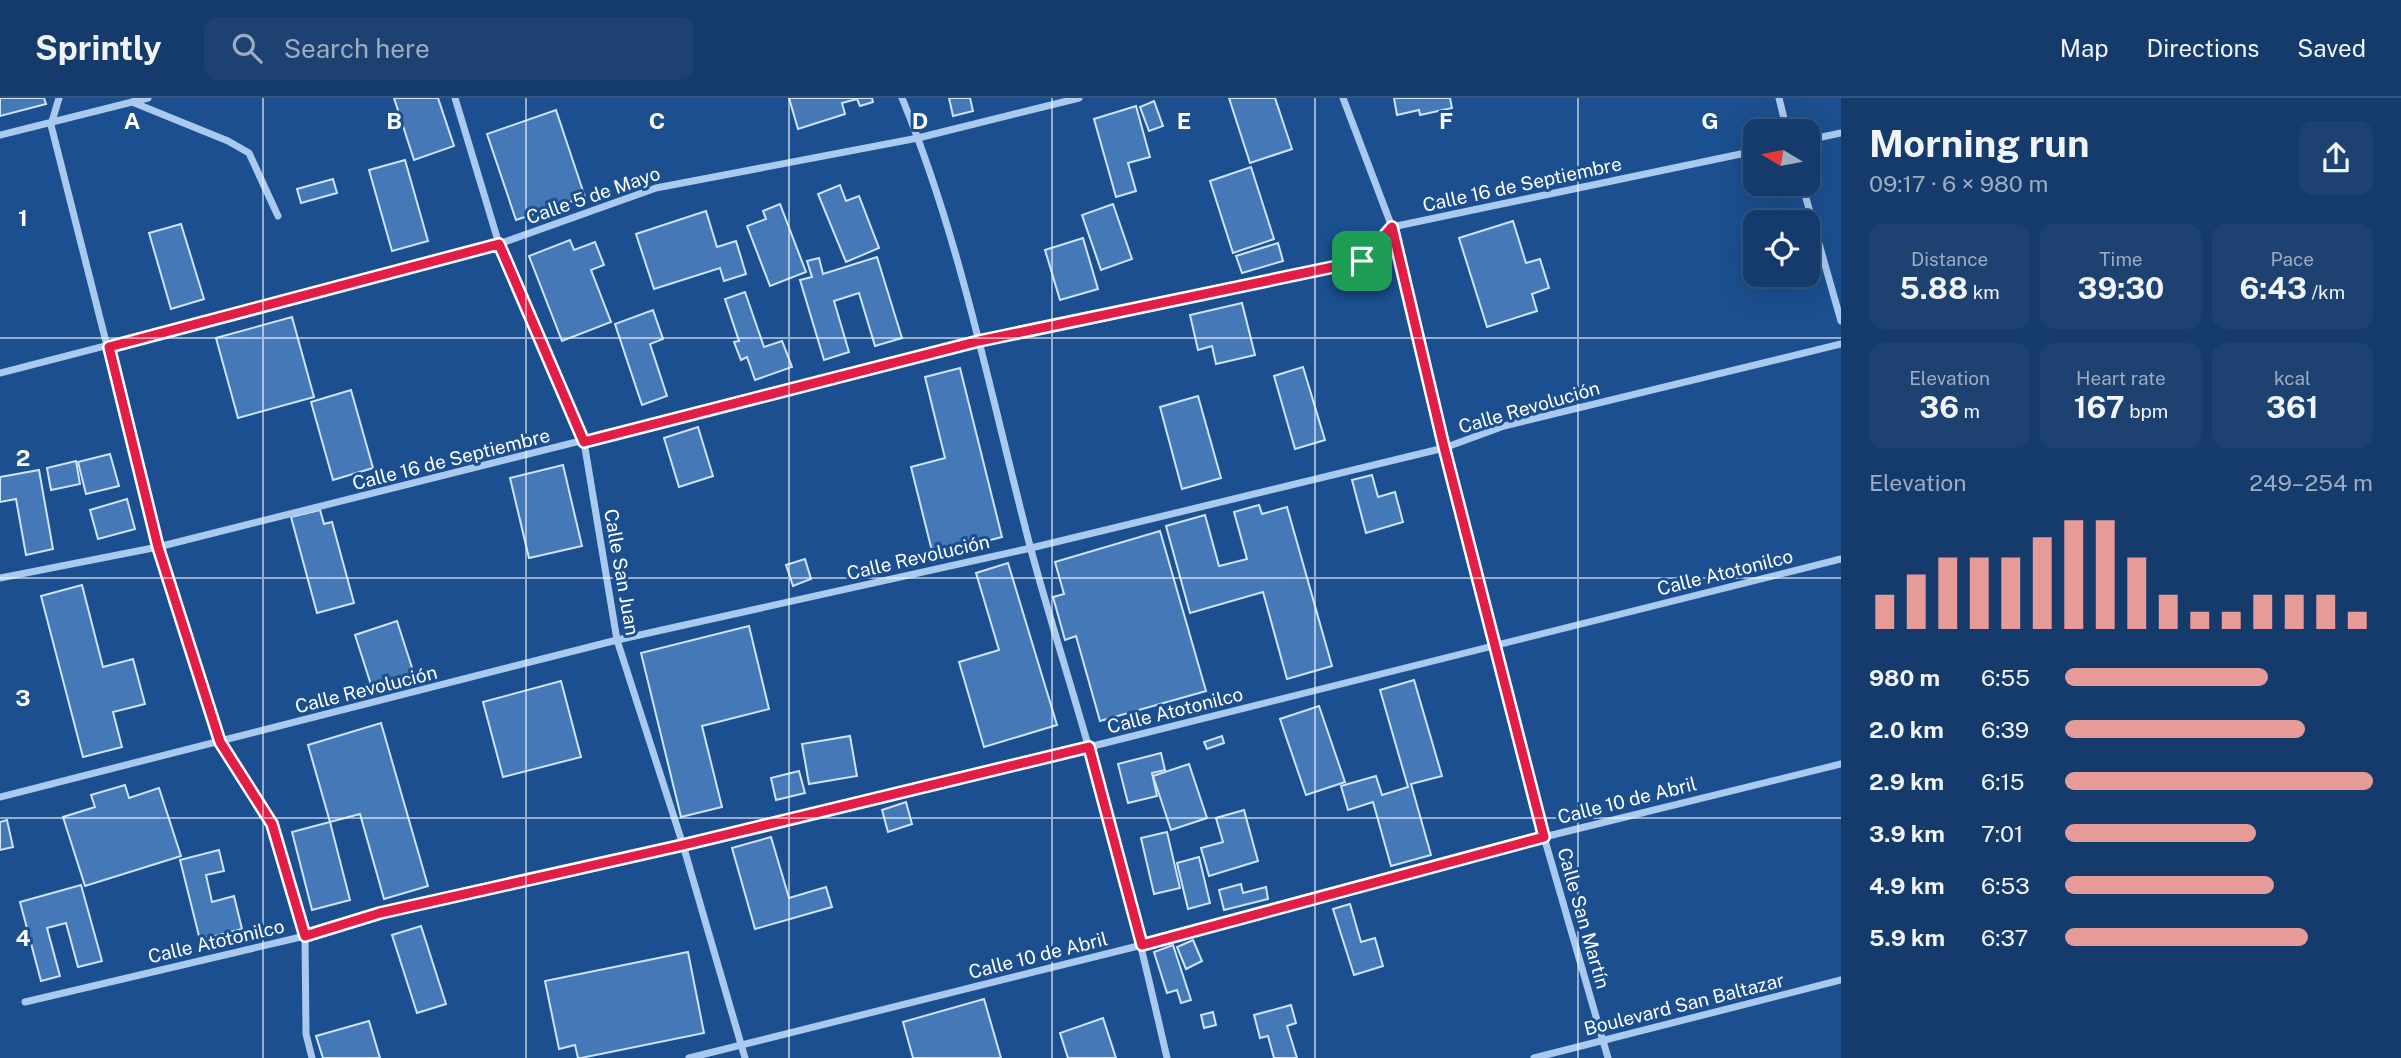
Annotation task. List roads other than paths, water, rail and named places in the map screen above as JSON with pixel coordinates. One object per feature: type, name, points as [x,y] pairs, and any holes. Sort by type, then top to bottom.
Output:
[{"type":"street","points":[[59,98],[51,125],[158,547],[220,742],[272,824],[305,936],[306,1034],[313,1058]]},
{"type":"street","points":[[0,135],[51,125],[148,98]]},
{"type":"street","name":"Calle San Juan","points":[[455,98],[499,244],[584,442],[617,640],[683,845],[745,1058]]},
{"type":"street","points":[[902,98],[918,138],[979,341],[1031,548],[1089,747],[1142,945],[1167,1058]]},
{"type":"street","name":"Calle 5 de Mayo","points":[[0,373],[109,347],[499,244],[656,188],[918,138],[1079,98]]},
{"type":"street","name":"Calle San Martín","points":[[1343,98],[1392,227],[1444,447],[1544,837],[1608,1058]]},
{"type":"street","points":[[1779,98],[1784,119]]},
{"type":"street","points":[[132,102],[228,141],[249,153],[278,216]]},
{"type":"street","points":[[1820,137],[1841,133]]},
{"type":"street","name":"Calle 16 de Septiembre","points":[[0,578],[158,547],[979,341],[1362,261],[1392,227],[1743,154]]},
{"type":"street","points":[[1805,196],[1841,321]]},
{"type":"street","name":"Calle Revolución","points":[[0,796],[617,640],[1031,548],[1444,447],[1504,426],[1841,344]]},
{"type":"street","name":"Calle Atotonilco","points":[[25,1002],[305,936],[380,913],[683,845],[1089,747],[1841,559]]},
{"type":"street","name":"Calle 10 de Abril","points":[[690,1058],[1142,945],[1544,837],[1841,764]]},
{"type":"street","name":"Boulevard San Baltazar","points":[[1534,1058],[1841,980]]}]
